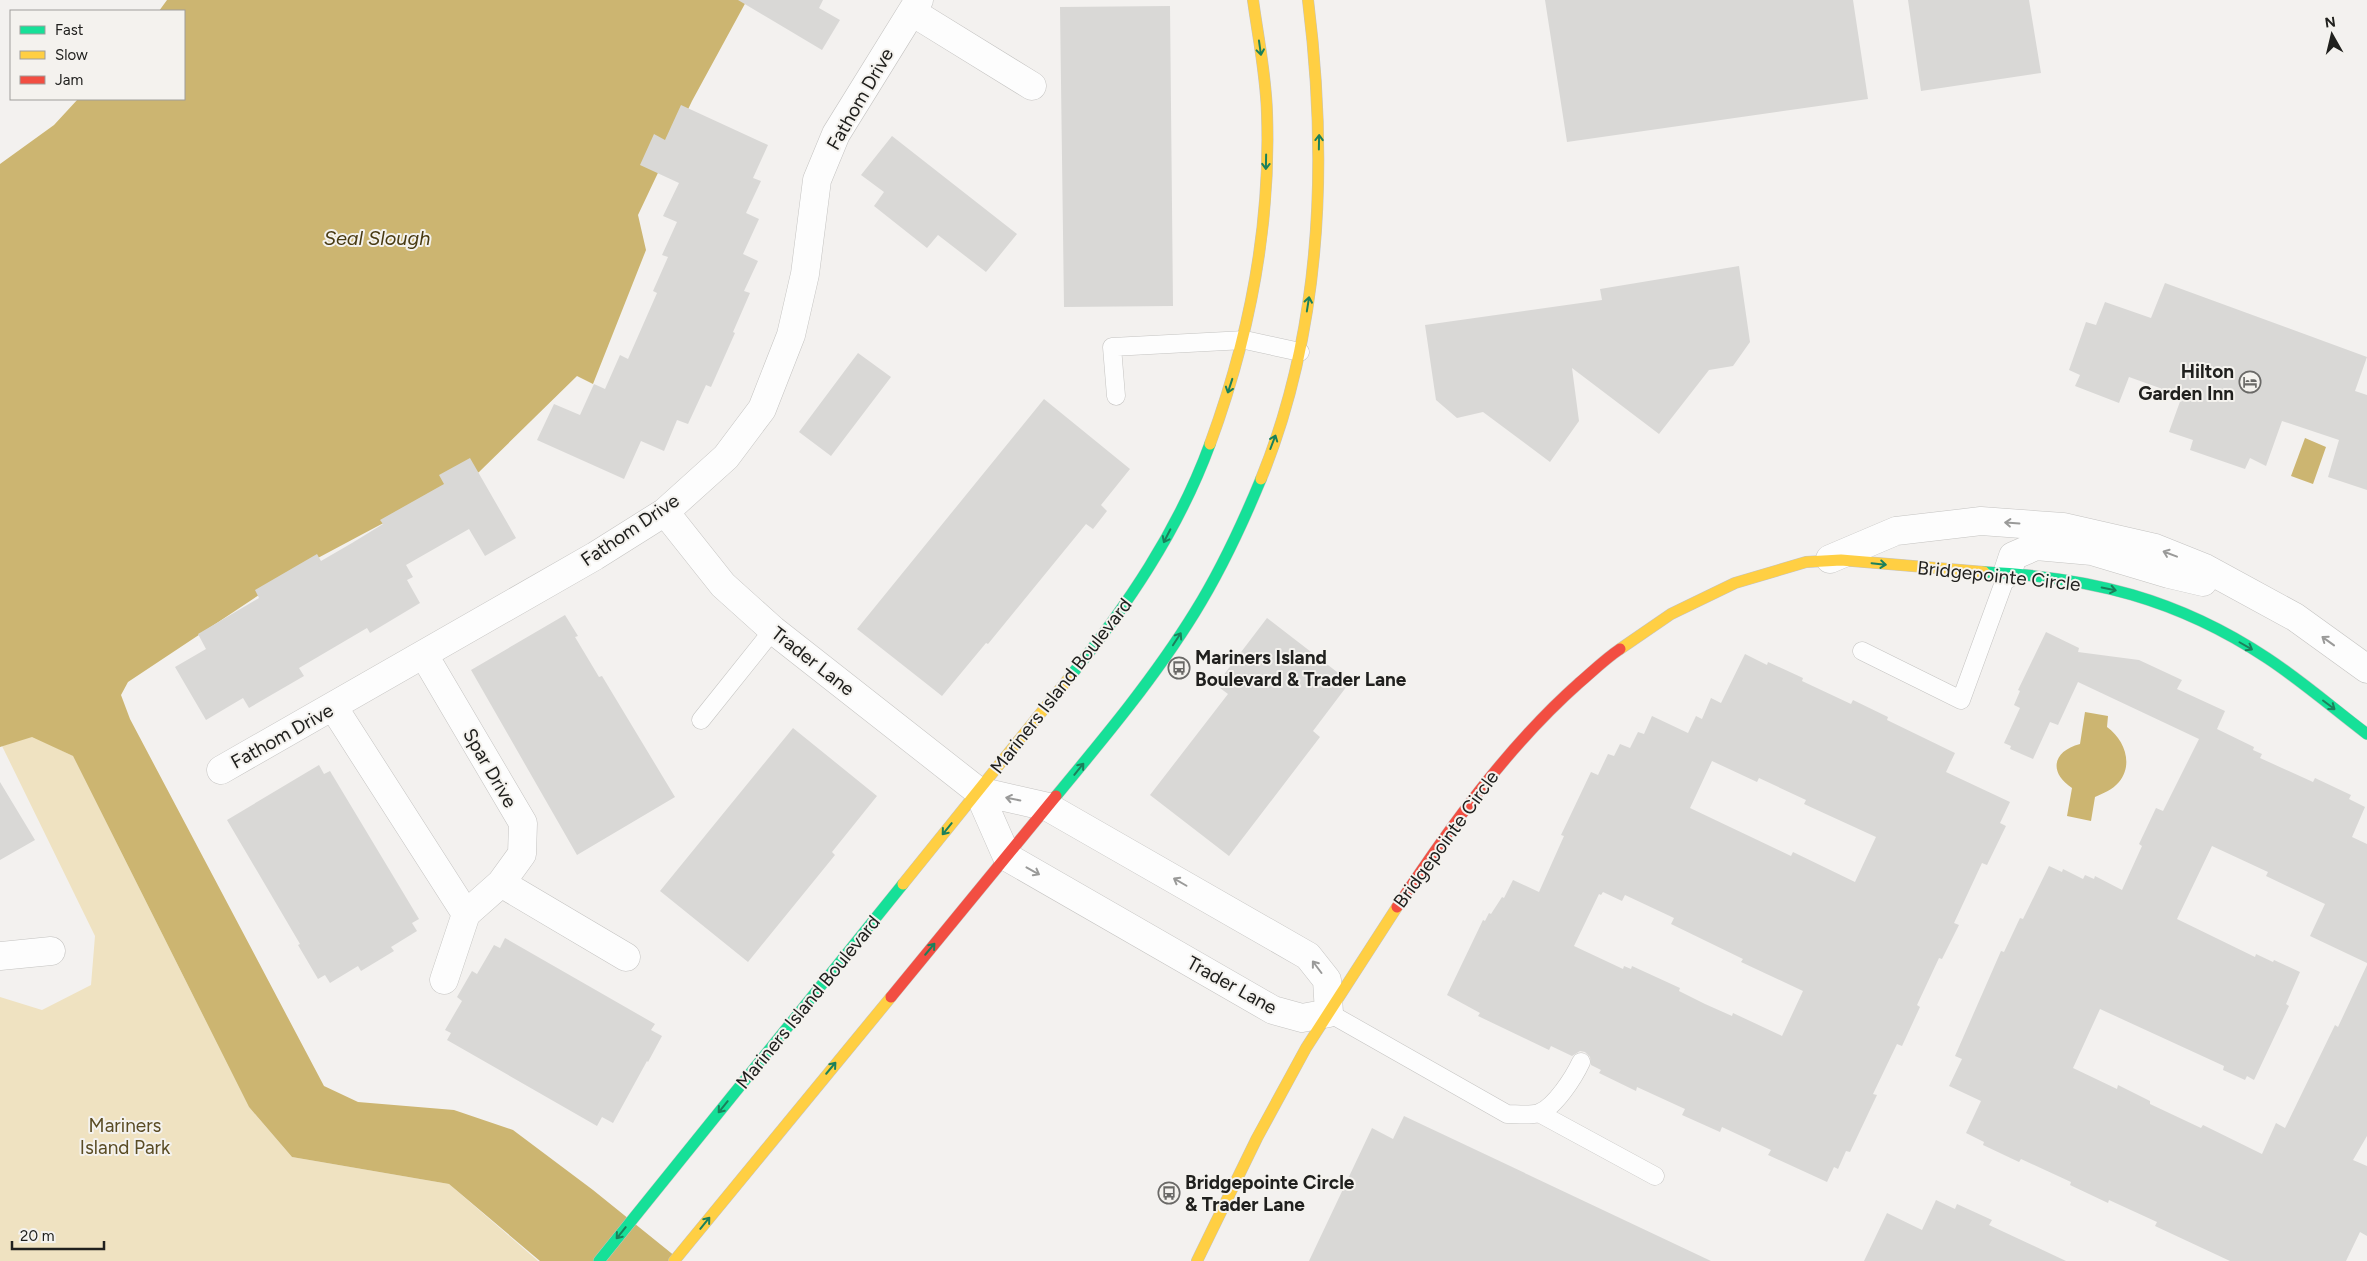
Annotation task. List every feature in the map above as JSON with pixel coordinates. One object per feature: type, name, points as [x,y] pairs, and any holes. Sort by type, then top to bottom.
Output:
[{"type":"main road","name":"Mariners Island Boulevard","points":[[599,1261],[1111,626],[1154,561],[1191,490],[1220,416],[1245,340],[1259,266],[1266,192],[1267,113],[1253,0]]},
{"type":"main road","points":[[674,1261],[800,1105],[1048,807],[1158,670],[1207,594],[1245,515],[1259,480],[1277,431],[1300,352],[1313,269],[1318,196],[1319,117],[1308,0]]},
{"type":"main road","name":"Bridgepointe Circle","points":[[1197,1261],[1296,1064],[1452,825],[1514,749],[1583,678],[1622,646],[1689,605],[1746,579],[1778,568],[1830,559],[2057,577],[2137,594],[2203,621],[2267,658],[2367,734]]},
{"type":"street","points":[[915,6],[1032,86]]},
{"type":"street","name":"Fathom Drive","points":[[221,770],[334,708],[595,556],[665,512],[726,457],[762,409],[791,335],[805,274],[817,180],[836,134],[915,6]]},
{"type":"street","name":"Trader Lane","points":[[665,512],[724,585],[773,630],[978,791],[1048,807],[1308,956],[1327,980],[1329,1012],[1302,1018],[1273,1010],[1007,857],[978,791]]},
{"type":"street","name":"Bridgepointe Circle","points":[[1830,559],[1896,531],[1981,522],[2063,527],[2155,548],[2205,568],[2295,617],[2367,670]]},
{"type":"street","points":[[2006,574],[2013,556],[2036,546],[2092,551],[2169,574],[2253,593]]},
{"type":"street","name":"Spar Drive","points":[[424,655],[523,823],[522,854],[501,883],[466,914]]},
{"type":"street","points":[[334,708],[466,914],[444,980]]},
{"type":"street","points":[[501,883],[626,957]]},
{"type":"street","points":[[0,956],[52,951]]},
{"type":"lane","points":[[1116,396],[1112,347],[1245,340],[1300,352]]},
{"type":"lane","points":[[1862,651],[1961,700],[2006,574]]},
{"type":"lane","points":[[700,720],[773,630]]},
{"type":"lane","points":[[1329,1012],[1507,1114],[1539,1113],[1655,1176]]},
{"type":"lane","points":[[1539,1113],[1554,1100],[1574,1077],[1581,1062]]},
{"type":"green space","name":"Mariners Island Park","points":[[32,736],[73,756],[249,1107],[292,1157],[449,1184],[538,1261],[0,1261],[0,997],[42,1010],[91,985],[95,936],[2,746]]},
{"type":"water","name":"Seal Slough","points":[[167,0],[747,0],[692,101],[638,215],[646,250],[593,384],[577,376],[479,472],[301,567],[128,682],[121,695],[130,719],[324,1086],[358,1102],[454,1110],[513,1130],[593,1190],[681,1261],[540,1261],[449,1184],[292,1157],[249,1107],[73,756],[32,737],[0,747],[0,164],[54,125],[77,100],[185,100],[185,10],[160,10]]},
{"type":"water","points":[[2305,438],[2326,447],[2313,484],[2291,476]]},
{"type":"water","points":[[2085,712],[2108,716],[2107,727],[2118,738],[2125,752],[2126,760],[2126,768],[2119,782],[2105,793],[2095,797],[2091,821],[2067,816],[2072,788],[2064,782],[2057,769],[2059,757],[2071,747],[2080,744]]},
{"type":"building","points":[[738,0],[823,0],[819,8],[840,20],[822,50]]},
{"type":"building","points":[[1545,0],[1853,0],[1868,99],[1567,142]]},
{"type":"building","points":[[1908,0],[2029,0],[2041,73],[1921,91]]},
{"type":"building","points":[[1170,6],[1173,306],[1064,307],[1060,7]]},
{"type":"building","points":[[681,105],[768,145],[753,178],[761,181],[746,213],[759,219],[743,254],[758,261],[744,291],[750,293],[711,387],[706,385],[688,424],[677,420],[664,451],[641,441],[624,479],[537,440],[554,404],[580,415],[594,384],[605,389],[620,355],[628,359],[657,293],[653,291],[668,257],[662,255],[677,222],[663,216],[679,183],[640,165],[654,134],[665,140]]},
{"type":"building","points":[[892,136],[1017,234],[986,272],[938,235],[927,248],[874,206],[884,192],[861,175]]},
{"type":"building","points":[[1739,266],[1750,342],[1733,366],[1709,370],[1659,434],[1572,368],[1579,421],[1550,462],[1483,412],[1457,418],[1436,400],[1425,325],[1602,300],[1600,289]]},
{"type":"building","name":"Hilton Garden Inn","points":[[2165,283],[2367,357],[2355,391],[2367,395],[2367,490],[2328,477],[2339,440],[2282,421],[2266,466],[2250,458],[2245,469],[2190,450],[2193,440],[2169,432],[2182,396],[2129,377],[2119,403],[2075,386],[2080,375],[2069,370],[2086,322],[2096,325],[2105,302],[2151,318]]},
{"type":"building","points":[[858,353],[891,377],[831,456],[799,432]]},
{"type":"building","points":[[1044,399],[1130,469],[1101,505],[1107,511],[1093,529],[1086,524],[988,644],[986,643],[942,696],[857,629]]},
{"type":"building","points":[[470,458],[516,538],[485,556],[469,529],[406,565],[413,577],[407,580],[420,603],[370,633],[367,628],[299,668],[304,676],[249,708],[243,698],[206,720],[175,667],[206,649],[198,634],[259,598],[255,590],[317,554],[321,561],[383,524],[380,520],[444,484],[439,475]]},
{"type":"building","points":[[565,615],[578,636],[575,637],[599,677],[602,676],[675,797],[577,855],[471,670]]},
{"type":"building","points":[[1267,618],[1350,682],[1313,731],[1320,737],[1229,856],[1150,795],[1228,694],[1216,685]]},
{"type":"building","points":[[2046,632],[2079,648],[2078,652],[2139,660],[2182,680],[2177,689],[2225,711],[2217,729],[2254,747],[2253,750],[2262,754],[2260,758],[2313,782],[2315,778],[2351,795],[2349,799],[2365,807],[2352,837],[2367,844],[2367,963],[2310,936],[2325,904],[2266,876],[2268,872],[2212,846],[2177,919],[2255,957],[2256,954],[2300,972],[2286,1004],[2289,1006],[2254,1080],[2247,1076],[2245,1080],[2223,1070],[2224,1066],[2100,1009],[2073,1068],[2117,1089],[2118,1085],[2150,1101],[2150,1104],[2201,1128],[2203,1125],[2262,1154],[2276,1123],[2285,1128],[2335,1025],[2338,1027],[2367,965],[2367,1136],[2353,1160],[2367,1166],[2367,1236],[2360,1232],[2346,1261],[2230,1261],[2155,1226],[2157,1222],[2109,1200],[2108,1203],[2070,1185],[2071,1182],[2021,1159],[2019,1162],[1983,1145],[1984,1142],[1966,1133],[1981,1101],[1949,1086],[1962,1059],[1955,1056],[2001,951],[2004,952],[2020,918],[2023,919],[2049,866],[2062,872],[2063,869],[2083,879],[2085,875],[2094,879],[2095,876],[2122,890],[2142,846],[2139,844],[2156,808],[2163,811],[2199,739],[2078,682],[2058,725],[2050,722],[2033,759],[2010,749],[2011,746],[2004,743],[2020,708],[2014,705],[2020,691],[2018,690]]},
{"type":"building","points":[[1745,654],[1767,665],[1768,662],[1803,678],[1802,681],[1851,704],[1853,700],[1888,717],[1887,720],[1955,753],[1946,772],[2010,802],[2000,823],[2006,826],[1987,865],[1982,863],[1954,923],[1959,925],[1942,959],[1939,958],[1917,1005],[1920,1007],[1902,1046],[1897,1044],[1873,1094],[1877,1095],[1850,1152],[1846,1151],[1838,1169],[1834,1167],[1827,1182],[1768,1155],[1771,1150],[1722,1127],[1720,1132],[1682,1115],[1685,1109],[1637,1087],[1636,1091],[1599,1073],[1601,1070],[1591,1065],[1590,1057],[1585,1052],[1580,1051],[1572,1056],[1551,1046],[1549,1050],[1478,1016],[1480,1013],[1447,995],[1483,920],[1485,921],[1489,913],[1491,914],[1502,897],[1504,898],[1513,880],[1539,892],[1564,836],[1561,835],[1591,772],[1598,775],[1608,754],[1614,756],[1620,744],[1630,748],[1638,732],[1644,734],[1652,716],[1688,733],[1696,716],[1702,719],[1711,698],[1721,703]],"holes":[[[1712,761],[1757,782],[1759,778],[1806,800],[1804,804],[1876,837],[1855,882],[1793,852],[1791,856],[1690,808]],[[1603,892],[1622,901],[1625,895],[1674,918],[1671,924],[1743,959],[1741,962],[1803,991],[1782,1036],[1733,1013],[1732,1016],[1705,1004],[1679,991],[1680,988],[1632,966],[1631,969],[1624,966],[1623,969],[1574,946],[1599,894],[1601,895]]]},
{"type":"building","points":[[793,728],[877,796],[832,852],[835,855],[748,962],[660,891]]},
{"type":"building","points":[[319,765],[324,774],[330,771],[419,919],[412,923],[417,931],[391,947],[394,951],[361,971],[358,966],[330,983],[325,975],[318,979],[298,945],[300,944],[227,820]]},
{"type":"building","points":[[0,782],[35,840],[0,860]]},
{"type":"building","points":[[505,938],[655,1024],[651,1030],[662,1036],[613,1123],[602,1117],[597,1126],[447,1040],[451,1033],[445,1030],[462,1001],[457,997],[472,971],[477,974],[494,945],[500,948]]},
{"type":"building","points":[[1404,1116],[1711,1261],[1309,1261],[1372,1128],[1393,1139]]},
{"type":"building","points":[[1936,1200],[1955,1209],[1957,1204],[1992,1220],[1989,1225],[2066,1261],[1864,1261],[1887,1213],[1922,1230]]},
{"type":"traffic: fast","points":[[1069,678],[1111,623],[1149,567],[1183,507],[1210,444]]},
{"type":"traffic: fast","points":[[1056,796],[1129,706],[1180,636],[1222,564],[1261,479]]},
{"type":"traffic: fast","points":[[1984,572],[2060,579],[2097,586],[2166,606],[2200,620],[2267,658],[2367,734]]},
{"type":"traffic: fast","points":[[599,1261],[903,884]]},
{"type":"traffic: slow","points":[[1210,444],[1236,363],[1255,281],[1261,239],[1265,197],[1267,113],[1253,0]]},
{"type":"traffic: slow","points":[[1261,479],[1282,421],[1297,363],[1308,303],[1315,243],[1318,121],[1308,0]]},
{"type":"traffic: slow","points":[[1620,649],[1671,614],[1735,583],[1806,562],[1841,560],[1984,572]]},
{"type":"traffic: slow","points":[[903,884],[1069,678]]},
{"type":"traffic: slow","points":[[1197,1261],[1257,1138],[1306,1048],[1397,907]]},
{"type":"traffic: slow","points":[[674,1261],[891,997]]},
{"type":"traffic: jam","points":[[1397,907],[1459,818],[1504,761],[1553,708],[1579,683],[1620,649]]},
{"type":"traffic: jam","points":[[891,997],[1056,796]]},
{"type":"place","name":"Hilton Garden Inn","points":[[2250,382]]},
{"type":"place","name":"Mariners Island Boulevard & Trader Lane","points":[[1179,668]]},
{"type":"place","name":"Bridgepointe Circle & Trader Lane","points":[[1169,1193]]}]
